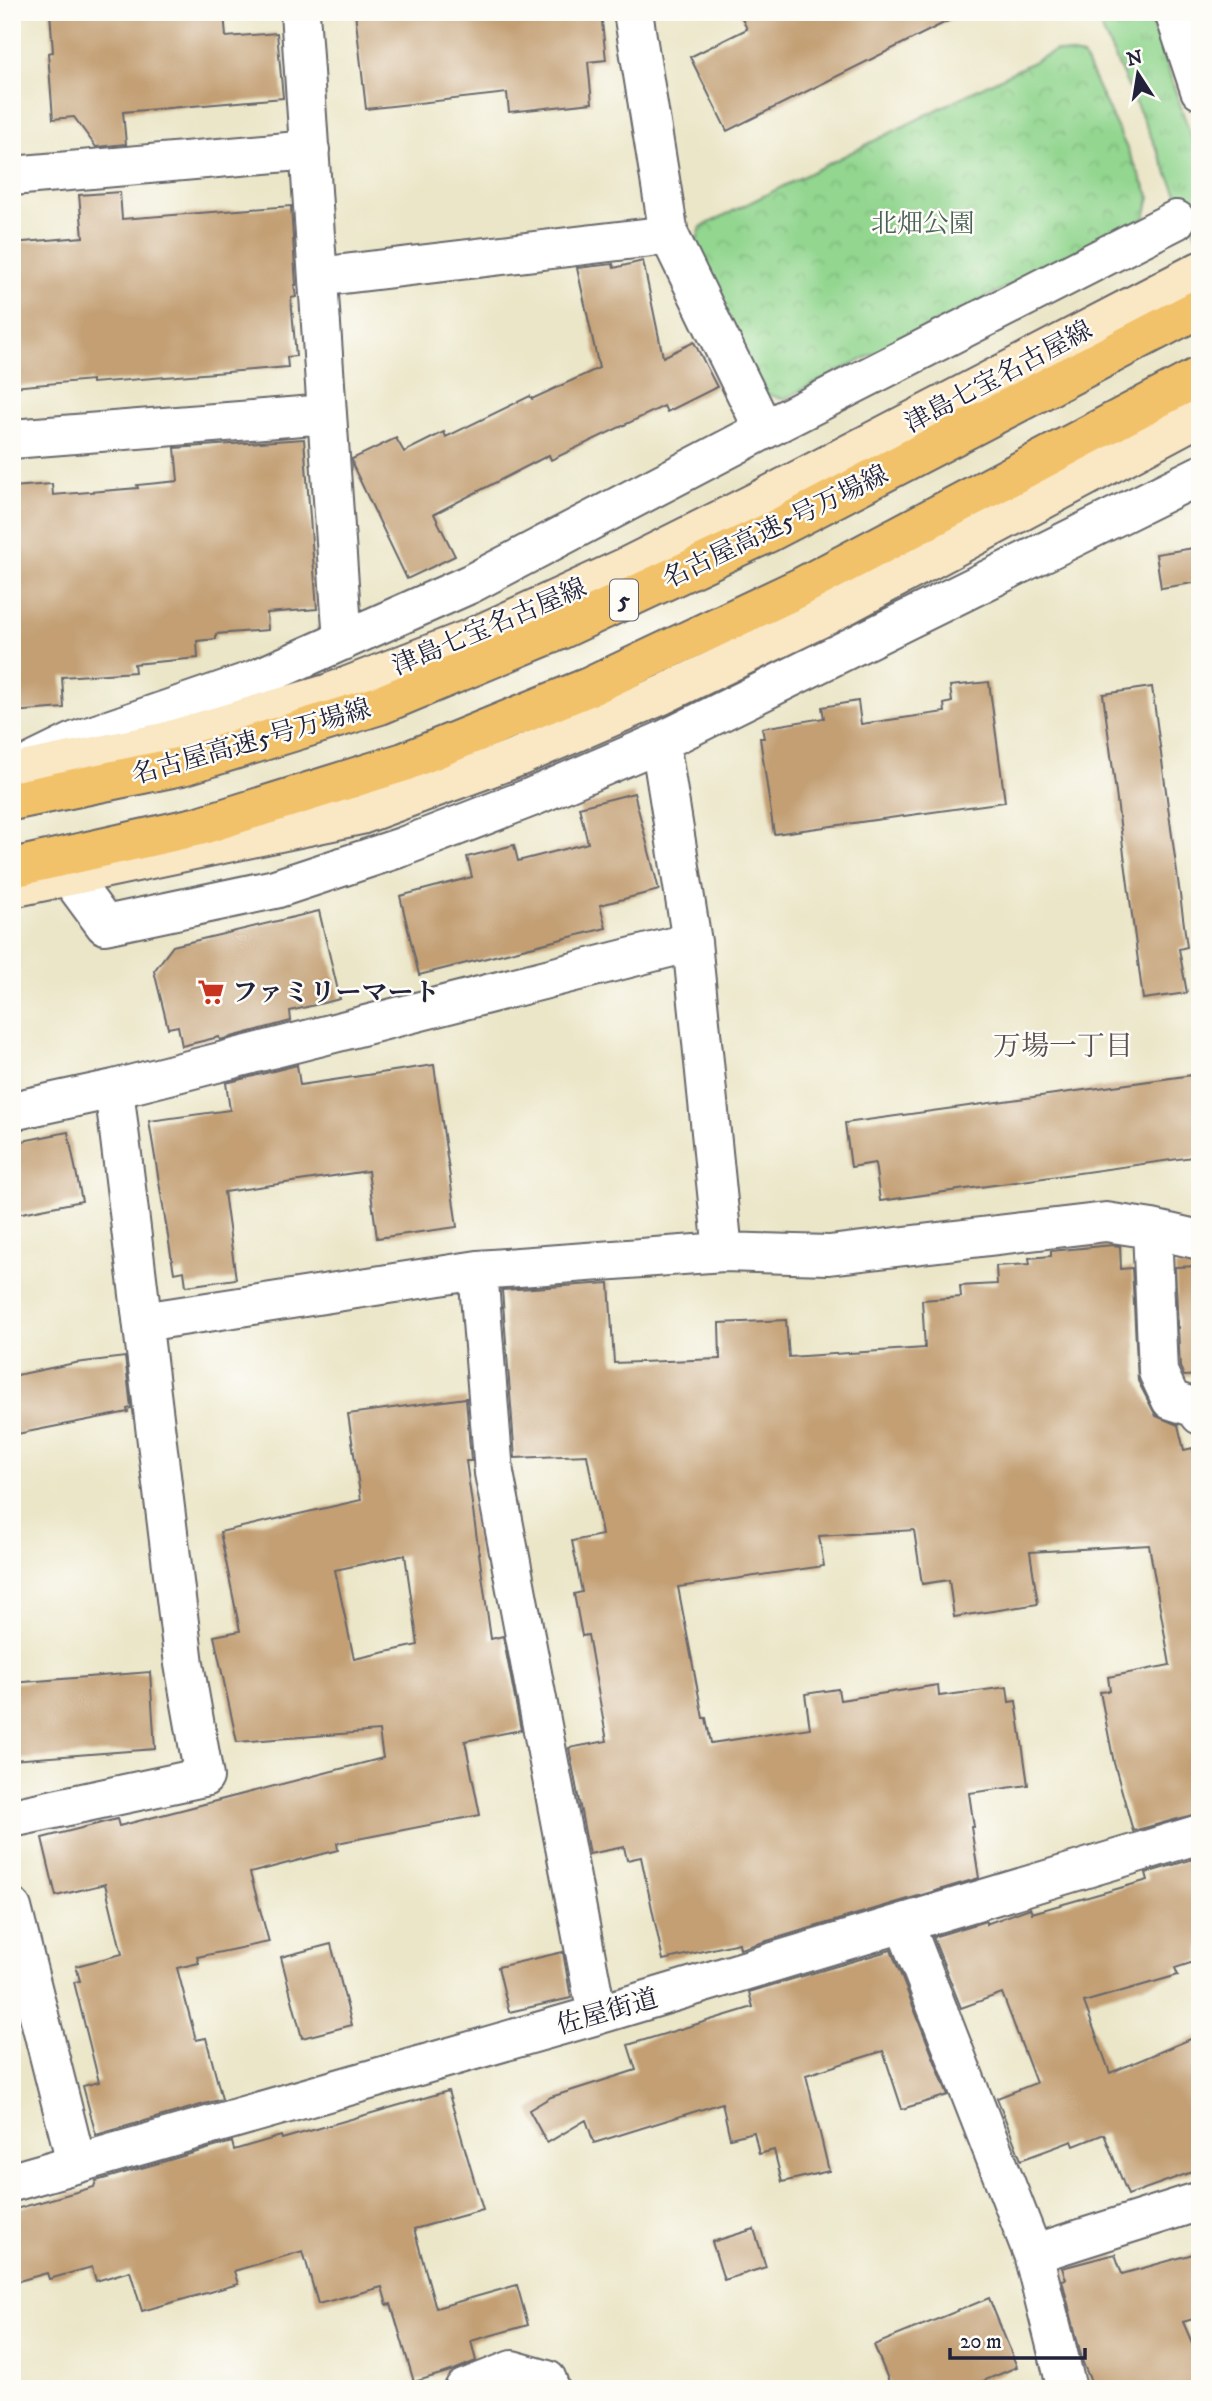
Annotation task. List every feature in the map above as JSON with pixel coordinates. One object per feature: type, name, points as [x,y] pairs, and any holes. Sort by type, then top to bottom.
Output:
[{"type":"highway","name":"名古屋高速5号万場線","points":[[12,802],[182,766],[366,709],[545,636],[770,532],[1200,308]]},
{"type":"highway","name":"5","points":[[12,868],[199,826],[392,766],[591,686],[799,588],[1200,376]]},
{"type":"main road","name":"津島七宝名古屋線","points":[[12,772],[164,742],[327,694],[469,639],[626,567],[764,498],[1200,271]]},
{"type":"main road","points":[[12,888],[361,815],[518,757],[662,695],[825,616],[1200,416]]},
{"type":"street","points":[[300,12],[343,641]]},
{"type":"street","points":[[632,12],[669,235],[764,429]]},
{"type":"street","points":[[1174,12],[1200,90]]},
{"type":"street","points":[[12,176],[310,150]]},
{"type":"street","points":[[12,772],[76,741],[254,680],[470,584],[764,429],[1176,220]]},
{"type":"street","points":[[318,277],[669,235]]},
{"type":"street","points":[[12,439],[327,414]]},
{"type":"street","points":[[68,875],[104,925],[275,889],[402,847],[532,797],[660,742],[1200,475]]},
{"type":"street","points":[[660,742],[692,942],[723,1252]]},
{"type":"street","points":[[12,1111],[114,1089],[692,942]]},
{"type":"street","points":[[12,1818],[204,1777],[183,1651],[114,1089]]},
{"type":"street","points":[[143,1322],[478,1269],[723,1252],[829,1255],[1106,1222],[1200,1240]]},
{"type":"street","points":[[1152,1229],[1158,1372],[1171,1400],[1199,1409],[1200,1415]]},
{"type":"street","points":[[478,1269],[494,1473],[597,2015]]},
{"type":"street","name":"佐屋街道","points":[[12,2182],[597,2015],[1200,1835]]},
{"type":"street","points":[[12,1908],[76,2162]]},
{"type":"street","points":[[904,1923],[1033,2254],[1067,2389]]},
{"type":"street","points":[[1033,2254],[1200,2202]]},
{"type":"street","points":[[464,2389],[512,2370],[547,2380],[550,2389]]},
{"type":"green space","points":[[1094,12],[1148,12],[1200,162],[1200,244]]},
{"type":"green space","name":"北畑公園","points":[[1055,51],[1083,56],[1150,197],[1145,218],[784,399],[762,393],[694,250],[701,227]]},
{"type":"building","points":[[50,12],[224,12],[226,37],[277,33],[283,98],[123,112],[126,144],[96,147],[74,117],[53,119],[48,53],[53,52]]},
{"type":"building","points":[[355,12],[601,12],[606,60],[588,62],[592,103],[509,112],[507,93],[366,109]]},
{"type":"building","points":[[739,12],[966,12],[727,131],[690,57],[747,29]]},
{"type":"building","points":[[120,192],[122,219],[291,206],[296,297],[291,298],[296,356],[287,357],[288,367],[12,387],[12,243],[83,237],[79,195]]},
{"type":"building","points":[[643,261],[663,357],[694,342],[717,387],[667,412],[664,406],[551,460],[549,455],[434,514],[455,556],[407,579],[352,459],[396,438],[404,452],[444,432],[446,437],[530,396],[532,399],[599,368],[577,268],[613,264],[614,268]]},
{"type":"building","points":[[304,439],[317,609],[267,613],[268,630],[216,634],[216,639],[197,641],[198,658],[134,664],[135,672],[62,677],[64,708],[12,712],[12,487],[52,484],[53,495],[138,488],[137,485],[178,481],[175,448]]},
{"type":"building","points":[[1200,547],[1200,582],[1161,588],[1156,554]]},
{"type":"building","points":[[989,682],[1005,802],[774,834],[760,738],[764,738],[762,728],[824,718],[822,707],[858,701],[861,724],[945,712],[944,704],[952,702],[950,686]]},
{"type":"building","points":[[1152,687],[1187,947],[1179,949],[1187,993],[1143,999],[1103,694]]},
{"type":"building","points":[[634,793],[659,890],[600,905],[606,928],[419,975],[400,896],[472,877],[467,857],[514,845],[518,861],[588,843],[579,807]]},
{"type":"building","points":[[319,911],[340,999],[290,1011],[291,1021],[220,1040],[219,1037],[182,1046],[178,1026],[168,1028],[154,971],[173,946]]},
{"type":"building","points":[[297,1065],[300,1085],[434,1065],[457,1227],[377,1238],[368,1171],[224,1192],[236,1279],[186,1286],[184,1271],[174,1273],[149,1121],[230,1110],[226,1083]]},
{"type":"building","points":[[1200,1074],[1200,1156],[880,1201],[875,1163],[851,1167],[845,1123]]},
{"type":"building","points":[[68,1132],[82,1201],[12,1215],[12,1143]]},
{"type":"building","points":[[1120,1246],[1121,1269],[1132,1268],[1138,1381],[1156,1416],[1178,1425],[1184,1450],[1193,1448],[1200,1490],[1200,1813],[1133,1831],[1114,1763],[1100,1692],[1110,1691],[1108,1677],[1170,1665],[1149,1545],[1030,1552],[1038,1604],[954,1617],[949,1580],[922,1584],[914,1530],[819,1536],[824,1566],[678,1587],[703,1718],[706,1718],[711,1743],[810,1728],[805,1694],[838,1689],[840,1700],[938,1685],[939,1696],[1007,1687],[1009,1702],[1016,1701],[1028,1785],[969,1793],[979,1878],[740,1949],[739,1943],[663,1960],[641,1857],[627,1860],[624,1847],[589,1854],[569,1748],[607,1741],[588,1635],[582,1636],[574,1594],[582,1592],[572,1541],[602,1535],[587,1455],[515,1458],[502,1290],[609,1283],[614,1363],[720,1359],[719,1323],[786,1320],[789,1357],[925,1348],[922,1300],[961,1297],[960,1286],[997,1284],[996,1266],[1030,1264],[1029,1258],[1051,1256],[1051,1251]]},
{"type":"building","points":[[1200,1266],[1200,1375],[1184,1376],[1180,1367],[1175,1267]]},
{"type":"building","points":[[125,1357],[131,1408],[127,1409],[128,1412],[12,1435],[12,1376],[75,1363]]},
{"type":"building","points":[[466,1398],[471,1461],[466,1461],[491,1639],[503,1636],[521,1730],[465,1741],[480,1815],[337,1843],[338,1850],[250,1873],[269,1942],[197,1957],[199,1963],[177,1968],[196,2040],[206,2038],[222,2099],[96,2135],[83,2086],[99,2082],[74,1982],[80,1981],[76,1966],[122,1954],[105,1884],[56,1896],[42,1838],[117,1819],[119,1826],[383,1758],[379,1731],[237,1742],[214,1636],[240,1631],[220,1532],[361,1500],[348,1414]],"holes":[[[405,1555],[418,1645],[354,1659],[335,1570]]]},
{"type":"building","points":[[150,1672],[155,1749],[12,1760],[12,1683]]},
{"type":"building","points":[[1200,1857],[1200,1960],[1175,1968],[1178,1975],[1084,2002],[1110,2073],[1200,2035],[1200,2169],[1128,2195],[1104,2134],[1074,2146],[1072,2141],[1021,2160],[997,2098],[1036,2083],[1002,1993],[961,2008],[933,1937],[986,1921],[986,1924],[1030,1908],[1032,1913],[1148,1880],[1146,1873]]},
{"type":"building","points":[[331,1944],[352,2025],[302,2038],[281,1957]]},
{"type":"building","points":[[891,1950],[948,2095],[902,2109],[883,2051],[806,2075],[829,2171],[782,2182],[774,2150],[759,2154],[754,2132],[730,2138],[722,2103],[594,2143],[586,2120],[547,2143],[529,2110],[551,2097],[636,2070],[628,2045],[753,2007],[749,1992]]},
{"type":"building","points":[[563,1952],[571,1998],[509,2012],[498,1967]]},
{"type":"building","points":[[448,2091],[483,2210],[414,2229],[436,2308],[517,2285],[528,2325],[471,2341],[476,2361],[414,2382],[391,2304],[387,2305],[382,2287],[318,2304],[303,2251],[234,2271],[238,2284],[142,2311],[130,2271],[96,2281],[92,2267],[49,2279],[47,2273],[12,2283],[12,2210],[94,2187],[96,2181],[232,2142],[234,2150],[281,2136],[282,2139]]},
{"type":"building","points":[[754,2229],[766,2267],[724,2280],[712,2242]]},
{"type":"building","points":[[1200,2252],[1200,2317],[1183,2322],[1200,2361],[1200,2389],[1094,2389],[1083,2363],[1062,2280],[1066,2279],[1062,2268],[1115,2254],[1122,2274]]},
{"type":"building","points":[[989,2298],[1017,2367],[964,2389],[892,2389],[874,2345]]},
{"type":"place","name":"ファミリーマート","points":[[211,992]]},
{"type":"district","name":"万場一丁目","points":[[1063,1045]]}]
